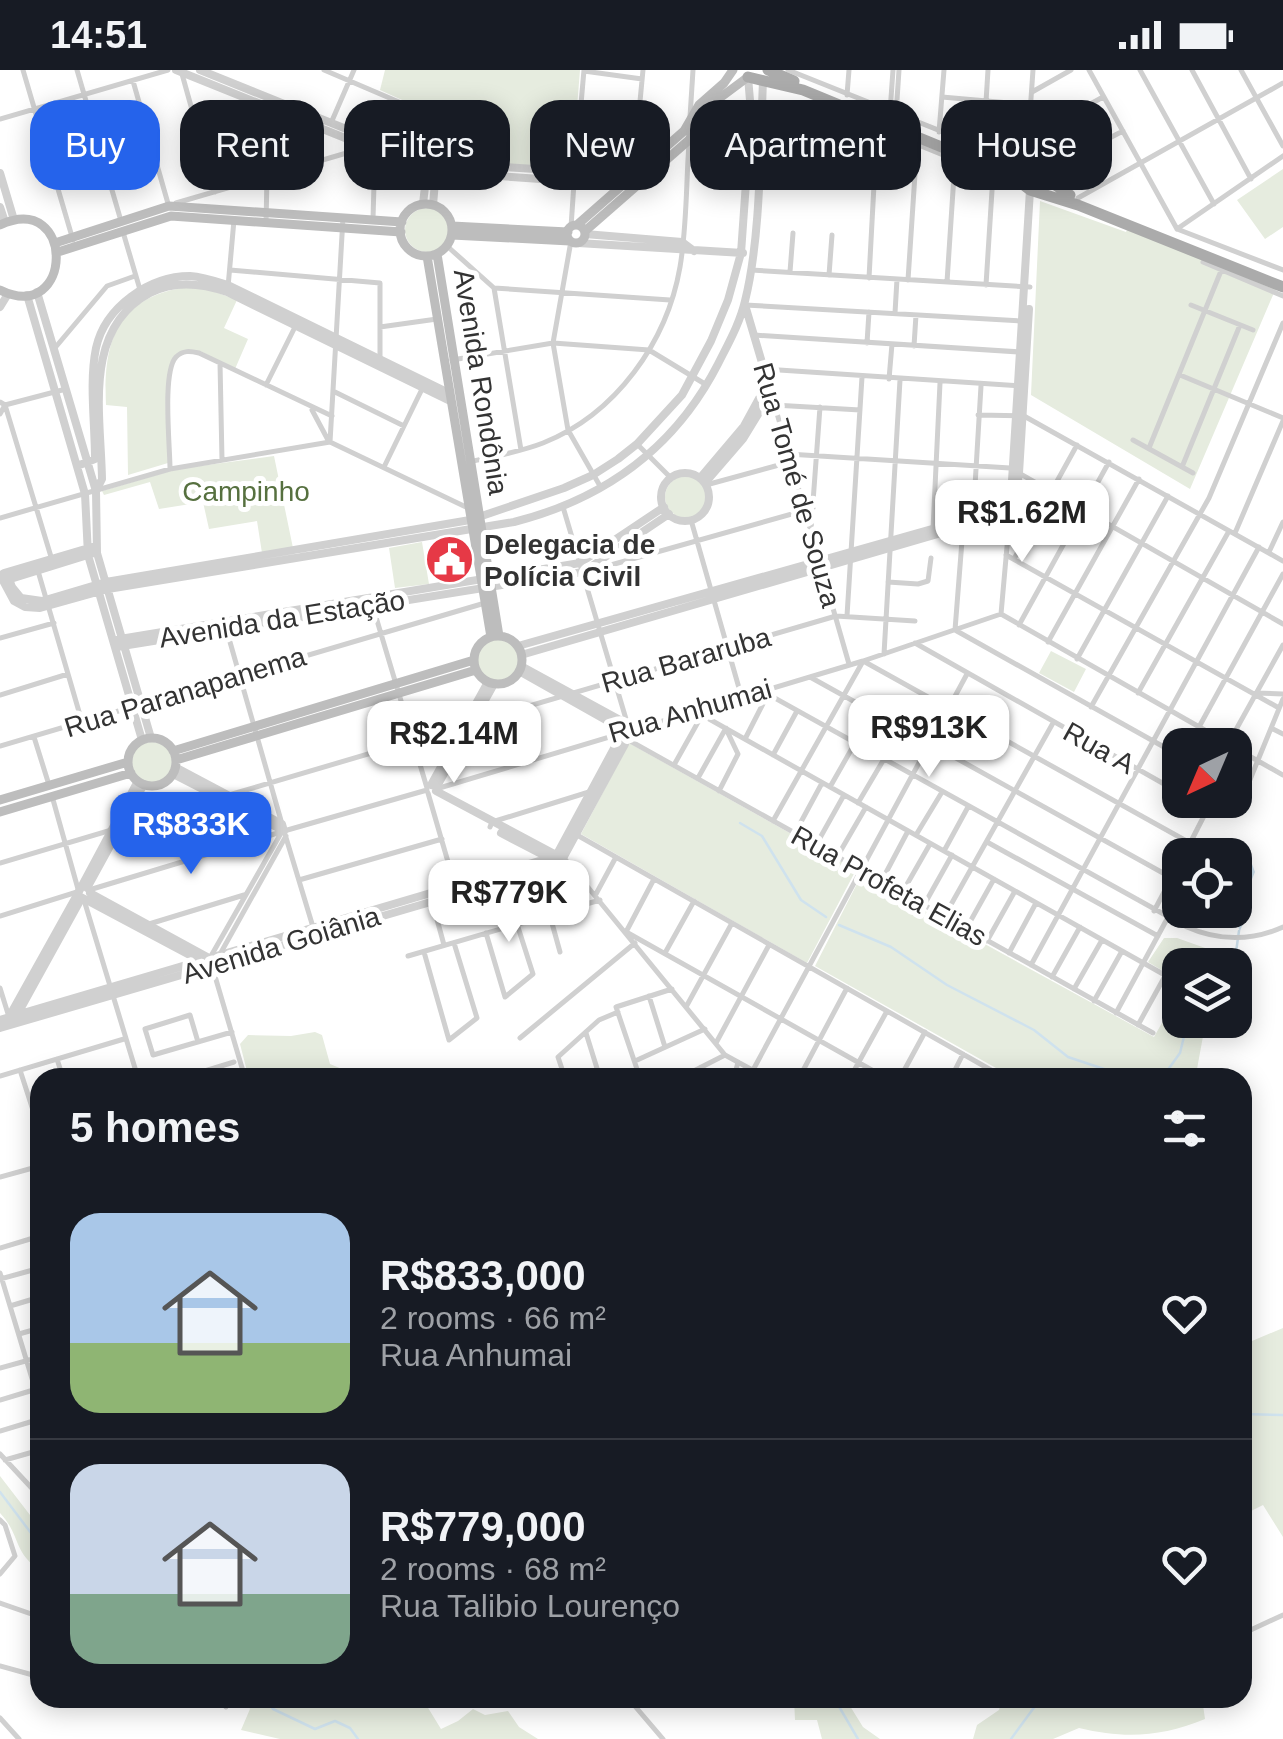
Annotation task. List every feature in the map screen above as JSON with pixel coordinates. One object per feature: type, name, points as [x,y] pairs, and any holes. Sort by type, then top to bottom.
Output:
[{"type":"main road","points":[[705,100],[733,70]]},
{"type":"main road","points":[[756,73],[824,100]]},
{"type":"main road","points":[[670,154],[689,140],[705,109],[756,73]]},
{"type":"main road","points":[[756,73],[941,146]]},
{"type":"main road","points":[[670,142],[684,131],[690,120]]},
{"type":"main road","points":[[576,234],[622,190]]},
{"type":"main road","points":[[452,230],[576,234],[622,190]]},
{"type":"main road","points":[[1051,190],[1222,267],[1283,284]]},
{"type":"main road","points":[[1056,190],[1283,284]]},
{"type":"main road","points":[[428,204],[446,212],[452,230],[447,246],[432,255],[409,249],[401,227],[412,208],[428,204]]},
{"type":"main road","points":[[170,211],[243,218]]},
{"type":"main road","points":[[56,247],[170,211],[401,227]]},
{"type":"main road","points":[[4,292],[32,294],[53,276],[56,247],[38,224],[6,222]]},
{"type":"main road","name":"Avenida Rondônia","points":[[432,255],[495,636]]},
{"type":"main road","name":"Avenida Rondônia","points":[[449,361],[449,397],[460,431]]},
{"type":"main road","name":"Avenida Rondônia","points":[[466,463],[468,508],[476,523]]},
{"type":"main road","name":"Avenida Rondônia","points":[[487,582],[485,603],[495,636]]},
{"type":"main road","points":[[495,636],[520,659],[509,682],[491,683],[475,665],[480,644],[495,636]]},
{"type":"main road","points":[[0,800],[136,775],[160,784],[174,763],[254,731],[475,665]]},
{"type":"main road","points":[[136,775],[134,747],[146,739],[164,741],[174,763]]},
{"type":"main road","points":[[0,812],[51,791]]},
{"type":"street","points":[[23,70],[32,100]]},
{"type":"street","points":[[78,70],[141,294]]},
{"type":"street","points":[[65,100],[168,70]]},
{"type":"street","points":[[324,70],[394,100]]},
{"type":"street","points":[[331,123],[354,70]]},
{"type":"street","points":[[581,100],[584,70],[642,79]]},
{"type":"street","points":[[641,100],[643,70]]},
{"type":"street","points":[[691,100],[693,70]]},
{"type":"street","points":[[788,70],[859,100]]},
{"type":"street","points":[[847,95],[849,70]]},
{"type":"street","points":[[894,100],[896,70]]},
{"type":"street","points":[[921,125],[939,132],[944,70]]},
{"type":"street","points":[[986,100],[988,70]]},
{"type":"street","points":[[1031,100],[1033,70]]},
{"type":"street","points":[[1032,92],[1071,70]]},
{"type":"street","points":[[1089,70],[1178,228],[1283,270]]},
{"type":"street","points":[[1140,70],[1214,204]]},
{"type":"street","points":[[1192,70],[1251,179]]},
{"type":"street","points":[[1242,70],[1283,146]]},
{"type":"street","points":[[180,71],[344,130]]},
{"type":"street","points":[[180,71],[216,192]]},
{"type":"street","points":[[205,71],[344,133]]},
{"type":"street","points":[[476,523],[594,475],[637,444],[663,418],[693,377],[728,300],[741,253],[756,73]]},
{"type":"street","points":[[92,551],[3,578],[24,600],[48,603],[103,587],[563,507],[602,489],[648,456],[686,417],[707,386],[744,305],[752,254],[756,73]]},
{"type":"street","points":[[132,81],[170,211],[223,190]]},
{"type":"street","points":[[1078,198],[1283,83]]},
{"type":"street","points":[[247,93],[249,100]]},
{"type":"street","points":[[1097,100],[1104,96]]},
{"type":"street","points":[[942,97],[975,100]]},
{"type":"street","points":[[0,120],[30,111]]},
{"type":"street","points":[[1112,137],[1123,131]]},
{"type":"street","points":[[466,463],[521,450],[568,430],[611,398],[649,350],[672,300],[682,246],[689,140]]},
{"type":"street","points":[[1178,228],[1283,156]]},
{"type":"street","points":[[0,173],[6,222]]},
{"type":"street","points":[[59,190],[74,242]]},
{"type":"street","points":[[266,218],[267,190]]},
{"type":"street","points":[[374,190],[375,225]]},
{"type":"street","points":[[428,204],[429,190]]},
{"type":"street","points":[[574,190],[576,234],[560,292],[553,343],[568,430],[602,489]]},
{"type":"street","points":[[869,278],[874,190]]},
{"type":"street","points":[[908,280],[914,190]]},
{"type":"street","points":[[947,282],[953,190]]},
{"type":"street","points":[[986,285],[992,190]]},
{"type":"street","points":[[1033,190],[1021,416],[1001,614],[1199,727],[1283,574]]},
{"type":"street","points":[[0,207],[6,222]]},
{"type":"street","points":[[227,288],[243,218]]},
{"type":"street","points":[[330,442],[343,223]]},
{"type":"street","points":[[790,272],[793,233]]},
{"type":"street","points":[[576,234],[752,254]]},
{"type":"street","points":[[828,275],[832,236]]},
{"type":"street","points":[[447,246],[494,288],[672,300]]},
{"type":"street","points":[[728,252],[734,283]]},
{"type":"street","points":[[1203,262],[1283,296]]},
{"type":"street","points":[[1149,448],[1222,267]]},
{"type":"street","points":[[230,270],[380,283],[379,363]]},
{"type":"street","points":[[750,270],[1027,287]]},
{"type":"street","points":[[44,353],[54,349],[106,286],[135,276]]},
{"type":"street","points":[[146,739],[92,551],[96,350],[116,312],[160,281],[186,276],[227,288],[449,397]]},
{"type":"street","points":[[895,313],[898,279]]},
{"type":"street","points":[[494,288],[521,450]]},
{"type":"street","points":[[0,307],[4,292]]},
{"type":"street","points":[[32,294],[49,329],[66,389],[102,479],[96,491]]},
{"type":"street","points":[[32,294],[38,333],[91,518]]},
{"type":"street","points":[[728,300],[744,305],[1026,321]]},
{"type":"street","name":"Rua Tomé de Souza","points":[[744,305],[849,665]]},
{"type":"street","points":[[1191,305],[1253,330]]},
{"type":"street","points":[[867,343],[869,312]]},
{"type":"street","points":[[914,346],[916,314]]},
{"type":"street","points":[[380,327],[442,318]]},
{"type":"street","points":[[266,385],[298,323]]},
{"type":"street","points":[[1091,707],[1209,498],[1283,323]]},
{"type":"street","points":[[1182,467],[1240,326]]},
{"type":"street","points":[[38,333],[49,329]]},
{"type":"street","points":[[754,335],[1024,352]]},
{"type":"street","points":[[449,361],[553,343],[649,350],[707,386]]},
{"type":"street","points":[[889,379],[892,344]]},
{"type":"street","points":[[170,469],[169,380],[173,362],[182,353],[191,351],[220,363],[332,416]]},
{"type":"street","points":[[220,363],[222,460]]},
{"type":"street","points":[[764,370],[1023,386]]},
{"type":"street","points":[[1138,693],[1232,532],[1283,420],[1180,375]]},
{"type":"street","points":[[847,616],[862,377]]},
{"type":"street","points":[[884,654],[900,380]]},
{"type":"street","points":[[768,382],[744,426],[704,482],[708,504],[704,513],[691,520],[679,520],[666,510],[662,494],[671,478],[685,473],[704,482],[790,462]]},
{"type":"street","points":[[932,530],[940,382]]},
{"type":"street","points":[[981,384],[970,521],[955,630],[1162,746]]},
{"type":"street","points":[[384,468],[424,385]]},
{"type":"street","points":[[2,403],[66,389]]},
{"type":"street","points":[[333,391],[404,426]]},
{"type":"street","points":[[704,482],[743,439],[771,393]]},
{"type":"street","points":[[0,414],[2,403]]},
{"type":"street","points":[[2,403],[53,562]]},
{"type":"street","points":[[774,405],[860,410]]},
{"type":"street","points":[[310,407],[330,442],[468,508]]},
{"type":"street","points":[[811,534],[820,407]]},
{"type":"street","points":[[978,415],[1021,416],[1283,560]]},
{"type":"street","points":[[1134,440],[1192,473]]},
{"type":"street","points":[[0,518],[170,469],[330,442]]},
{"type":"street","points":[[637,444],[671,478]]},
{"type":"street","points":[[1014,559],[1077,444]]},
{"type":"street","points":[[788,454],[1016,471],[1283,624]]},
{"type":"street","points":[[77,466],[95,460]]},
{"type":"street","points":[[1019,625],[1108,462]]},
{"type":"street","points":[[1048,642],[1139,479]]},
{"type":"street","points":[[1078,658],[1168,496]]},
{"type":"street","points":[[555,859],[577,835],[626,719],[563,507]]},
{"type":"street","points":[[520,659],[600,627],[1010,507]]},
{"type":"street","points":[[581,567],[592,573],[813,508]]},
{"type":"street","name":"Avenida da Estação","points":[[120,642],[581,567],[666,510]]},
{"type":"street","points":[[691,520],[742,696]]},
{"type":"street","points":[[1269,552],[1282,528]]},
{"type":"street","points":[[1031,965],[1259,547]]},
{"type":"street","points":[[1006,555],[1279,708]]},
{"type":"street","points":[[888,582],[918,584],[930,578],[931,558]]},
{"type":"street","points":[[37,567],[82,722]]},
{"type":"street","points":[[371,601],[432,790],[456,890]]},
{"type":"street","name":"Rua Paranapanema","points":[[0,746],[485,603]]},
{"type":"street","name":"Rua Anhumai","points":[[0,916],[701,712],[1001,614]]},
{"type":"street","name":"Rua Bararuba","points":[[0,863],[836,616],[915,622]]},
{"type":"street","points":[[0,638],[54,623]]},
{"type":"street","points":[[225,624],[314,931]]},
{"type":"street","name":"Rua A","points":[[914,644],[1162,783]]},
{"type":"street","points":[[1240,728],[1283,645]]},
{"type":"street","points":[[520,659],[622,734]]},
{"type":"street","points":[[774,821],[864,661],[1181,838]]},
{"type":"street","points":[[0,695],[68,674]]},
{"type":"street","points":[[754,1068],[967,674]]},
{"type":"street","points":[[810,676],[1162,873]]},
{"type":"street","points":[[432,790],[491,683]]},
{"type":"street","points":[[745,739],[765,692],[1162,915]]},
{"type":"street","points":[[1252,775],[1283,696],[1256,694]]},
{"type":"street","points":[[773,754],[797,710]]},
{"type":"street","points":[[674,766],[701,712],[1162,974]]},
{"type":"street","points":[[944,916],[1053,723]]},
{"type":"street","points":[[697,778],[726,728]]},
{"type":"street","points":[[719,791],[738,754],[726,728]]},
{"type":"street","points":[[1271,728],[1283,734]]},
{"type":"street","name":"Rua Profeta Elias","points":[[622,734],[1153,1034]]},
{"type":"street","points":[[34,737],[134,1068]]},
{"type":"street","points":[[830,787],[855,743]]},
{"type":"street","points":[[1252,758],[1283,775]]},
{"type":"street","points":[[858,803],[884,759]]},
{"type":"street","points":[[174,763],[222,797],[283,831]]},
{"type":"street","points":[[11,1020],[121,827],[136,775]]},
{"type":"street","points":[[83,893],[136,775]]},
{"type":"street","points":[[794,833],[822,782]]},
{"type":"street","points":[[432,790],[555,859],[598,897],[726,1055],[749,1068]]},
{"type":"street","points":[[916,835],[942,792]]},
{"type":"street","points":[[491,824],[596,793]]},
{"type":"street","points":[[555,859],[596,793]]},
{"type":"street","points":[[816,845],[844,795]]},
{"type":"street","points":[[944,851],[968,806]]},
{"type":"street","points":[[837,857],[866,807]]},
{"type":"street","points":[[491,824],[555,859]]},
{"type":"street","points":[[211,962],[283,831]]},
{"type":"street","points":[[882,882],[908,831]]},
{"type":"street","points":[[577,835],[987,1068]]},
{"type":"street","points":[[299,880],[442,839]]},
{"type":"street","points":[[987,842],[1158,936]]},
{"type":"street","points":[[902,893],[930,843]]},
{"type":"street","points":[[924,905],[952,855]]},
{"type":"street","points":[[408,956],[598,897],[616,857]]},
{"type":"street","name":"Avenida Goiânia","points":[[0,1028],[11,1020],[555,859]]},
{"type":"street","name":"Avenida Goiânia","points":[[375,913],[432,901],[555,859]]},
{"type":"street","points":[[626,932],[654,878]]},
{"type":"street","points":[[966,929],[994,879]]},
{"type":"street","points":[[988,941],[1015,891]]},
{"type":"street","points":[[83,893],[211,962],[242,1068]]},
{"type":"street","points":[[145,927],[248,896]]},
{"type":"street","points":[[1154,911],[1162,896]]},
{"type":"street","points":[[432,901],[444,946]]},
{"type":"street","points":[[665,953],[694,901]]},
{"type":"street","points":[[1009,953],[1036,903]]},
{"type":"street","points":[[550,915],[560,952]]},
{"type":"street","points":[[686,1006],[732,922]]},
{"type":"street","points":[[486,933],[506,997],[532,974],[517,924]]},
{"type":"street","points":[[1191,928],[1238,938],[1261,936],[1283,927]]},
{"type":"street","points":[[1052,977],[1080,928]]},
{"type":"street","points":[[1116,1013],[1162,928]]},
{"type":"street","points":[[626,932],[868,1068]]},
{"type":"street","points":[[1074,989],[1102,940]]},
{"type":"street","points":[[424,952],[450,1040],[477,1018],[454,943]]},
{"type":"street","points":[[520,1038],[635,943]]},
{"type":"street","points":[[716,1043],[770,944]]},
{"type":"street","points":[[1094,1000],[1122,951]]},
{"type":"street","points":[[1138,1025],[1162,981]]},
{"type":"street","points":[[0,988],[11,1020]]},
{"type":"street","points":[[805,1068],[847,988]]},
{"type":"street","points":[[562,1068],[558,1057],[603,1018],[672,989]]},
{"type":"street","points":[[649,996],[665,1048]]},
{"type":"street","points":[[617,1010],[637,1068]]},
{"type":"street","points":[[855,1068],[887,1010]]},
{"type":"street","points":[[198,1042],[190,1016],[145,1030],[153,1056],[232,1032]]},
{"type":"street","points":[[635,1062],[705,1029]]},
{"type":"street","points":[[586,1032],[597,1068]]},
{"type":"street","points":[[905,1068],[924,1032]]},
{"type":"street","points":[[0,1076],[124,1039]]},
{"type":"street","points":[[956,1068],[963,1054]]},
{"type":"street","points":[[701,1067],[726,1055]]},
{"type":"street","points":[[57,1059],[60,1068]]},
{"type":"street","points":[[214,1068],[234,1062]]},
{"type":"street","points":[[736,1068],[738,1062]]},
{"type":"street","points":[[20,1070],[30,1101]]},
{"type":"street","points":[[0,1177],[30,1169]]},
{"type":"street","points":[[0,1248],[30,1239]]},
{"type":"street","points":[[30,1270],[1,1277],[30,1370]]},
{"type":"street","points":[[10,1306],[30,1300]]},
{"type":"street","points":[[18,1334],[30,1331]]},
{"type":"street","points":[[0,1368],[30,1359]]},
{"type":"street","points":[[0,1400],[30,1391]]},
{"type":"street","points":[[0,1431],[30,1422]]},
{"type":"street","points":[[3,1457],[30,1452]]},
{"type":"street","points":[[3,1457],[30,1486]]},
{"type":"street","points":[[0,1574],[15,1556],[2,1525]]},
{"type":"street","points":[[0,1602],[30,1614]]},
{"type":"street","points":[[1252,1630],[1283,1616]]},
{"type":"street","points":[[0,1666],[30,1674]]},
{"type":"street","points":[[636,1708],[662,1739]]},
{"type":"street","points":[[0,1718],[19,1739]]},
{"type":"green space","points":[[385,70],[580,70],[578,100],[530,100],[530,166],[510,165],[510,100],[402,100],[380,90]]},
{"type":"green space","points":[[1283,169],[1283,227],[1265,239],[1237,200]]},
{"type":"green space","points":[[1040,201],[1126,232],[1128,228],[1276,288],[1190,489],[1031,395]]},
{"type":"green space","points":[[427,208],[442,215],[449,230],[442,245],[427,252],[412,245],[405,230],[412,215]]},
{"type":"green space","points":[[189,287],[237,300],[224,328],[248,339],[235,369],[200,351],[181,351],[169,373],[167,388],[168,463],[128,475],[127,407],[106,405],[112,342],[130,311],[145,300]]},
{"type":"green space","name":"Campinho","points":[[274,456],[293,548],[262,553],[257,521],[209,529],[203,502],[159,509],[150,482],[104,495],[102,491],[177,469]]},
{"type":"green space","points":[[686,476],[701,482],[707,497],[701,512],[686,518],[671,512],[665,497],[671,482]]},
{"type":"green space","points":[[422,542],[429,584],[395,588],[389,548]]},
{"type":"green space","points":[[498,639],[513,645],[519,660],[513,675],[498,681],[483,675],[477,660],[483,645]]},
{"type":"green space","points":[[1051,651],[1086,669],[1074,692],[1039,673]]},
{"type":"green space","points":[[152,742],[166,748],[172,762],[166,776],[152,782],[138,776],[132,762],[138,748]]},
{"type":"green space","points":[[629,743],[856,870],[807,963],[581,834]]},
{"type":"green space","points":[[861,876],[1154,1037],[1162,1023],[1162,1038],[1203,1038],[1197,1068],[996,1068],[815,966]]},
{"type":"green space","points":[[1164,938],[1177,938],[1205,948],[1162,948],[1162,970],[1148,962]]},
{"type":"green space","points":[[315,1032],[322,1035],[330,1064],[340,1068],[246,1068],[240,1044],[248,1035]]},
{"type":"green space","points":[[1283,1328],[1283,1537],[1263,1505],[1252,1510],[1252,1341]]},
{"type":"green space","points":[[0,1476],[30,1515],[30,1562],[20,1549],[0,1513]]},
{"type":"green space","points":[[428,1708],[441,1729],[473,1709],[485,1715],[508,1711],[519,1727],[538,1739],[280,1739],[241,1730],[250,1709]]},
{"type":"green space","points":[[794,1708],[851,1708],[863,1727],[880,1739],[822,1739],[817,1720],[795,1720]]},
{"type":"green space","points":[[1203,1708],[1205,1719],[1173,1730],[1143,1734],[1079,1728],[1053,1739],[973,1739],[977,1725],[999,1710]]},
{"type":"waterway","points":[[740,823],[762,836],[801,900],[826,917]]},
{"type":"waterway","points":[[839,925],[891,947],[947,985],[1034,1030],[1068,1057],[1101,1068]]},
{"type":"waterway","points":[[1237,948],[1239,931]]},
{"type":"waterway","points":[[1169,1068],[1180,1053],[1184,1038]]},
{"type":"waterway","points":[[1252,1414],[1283,1415]]},
{"type":"waterway","points":[[0,1492],[30,1532]]},
{"type":"waterway","points":[[272,1708],[315,1729],[335,1721],[350,1728],[358,1739]]},
{"type":"waterway","points":[[840,1708],[858,1739]]},
{"type":"waterway","points":[[1011,1739],[1034,1708]]},
{"type":"place","name":"Delegacia de Polícia Civil","points":[[449,560]]}]
